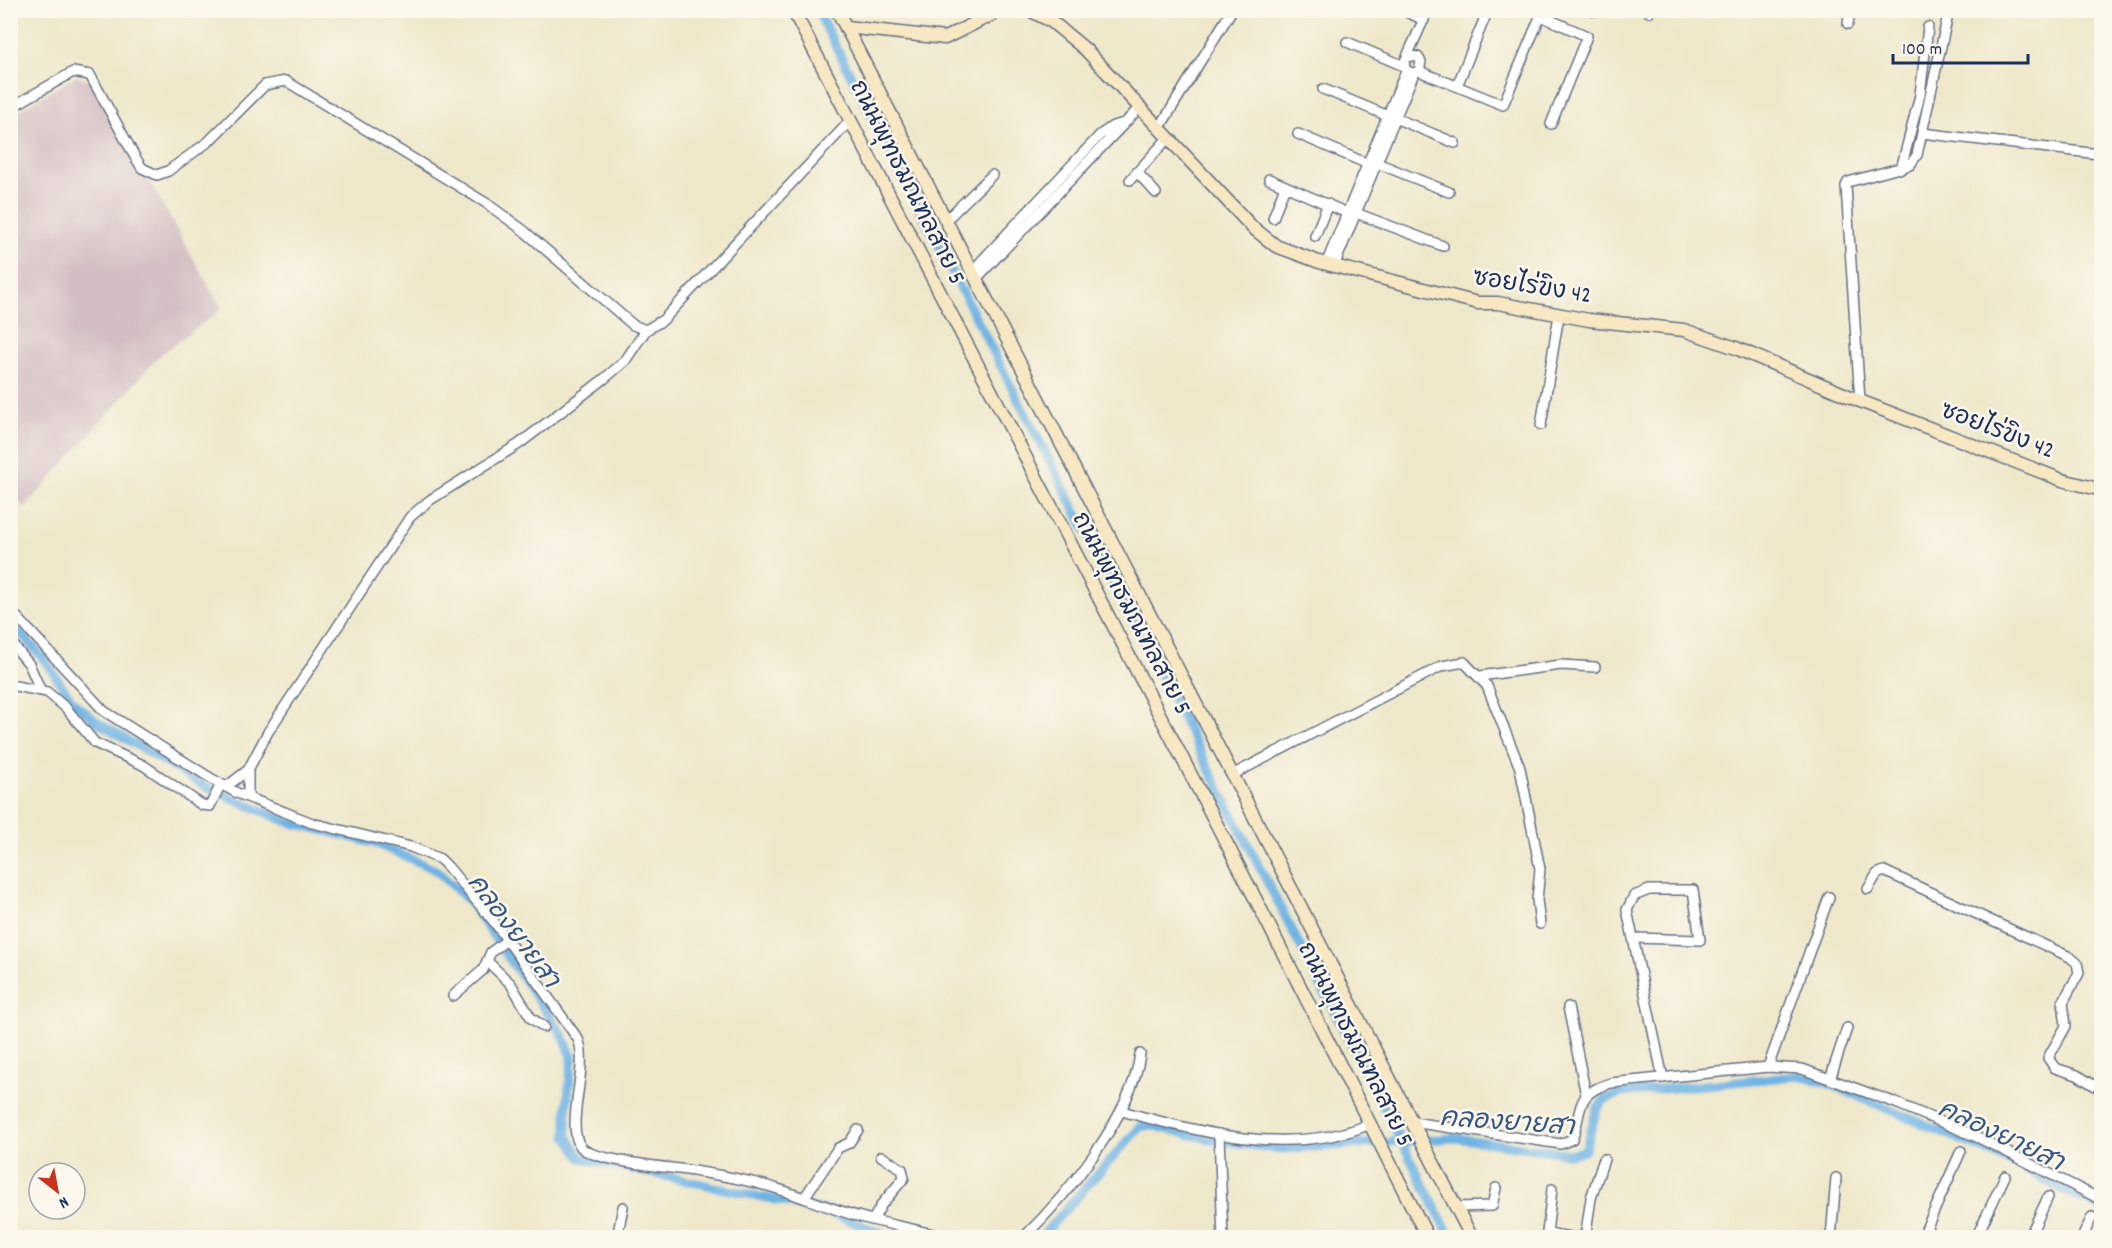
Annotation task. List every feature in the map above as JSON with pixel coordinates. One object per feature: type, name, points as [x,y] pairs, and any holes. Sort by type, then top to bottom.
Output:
[{"type":"main road","name":"ถนนพุทธมณฑลสาย 5","points":[[793,10],[1428,1238]]},
{"type":"main road","name":"ถนนพุทธมณฑลสาย 5","points":[[837,10],[1472,1238]]},
{"type":"main road","points":[[846,27],[945,38],[989,13],[1001,10]]},
{"type":"main road","name":"ซอยไร่ขิง 42","points":[[1029,10],[1052,21],[1066,33],[1165,132],[1266,239],[1286,252],[1478,303],[1498,303],[1559,315],[1684,330],[1736,348],[1860,401],[2062,480],[2102,490]]},
{"type":"street","points":[[1130,180],[1165,132],[1232,10]]},
{"type":"street","points":[[1402,10],[1424,20]]},
{"type":"street","points":[[1411,70],[1409,56],[1428,10]]},
{"type":"street","points":[[1457,86],[1488,10]]},
{"type":"street","points":[[1848,24],[1850,10]]},
{"type":"street","points":[[1860,401],[1845,186],[1852,179],[1901,169],[1914,160],[1949,10]]},
{"type":"street","points":[[1347,42],[1411,70],[1503,105],[1542,13],[1587,36],[1551,124]]},
{"type":"street","points":[[1901,169],[1920,95],[1928,27]]},
{"type":"street","points":[[1330,265],[1411,70],[1420,60],[1409,56]]},
{"type":"street","points":[[10,108],[73,72],[90,75],[142,168],[157,175],[168,171],[208,142],[265,85],[286,81],[486,203],[523,230],[633,325],[646,330]]},
{"type":"street","points":[[1323,89],[1455,143]]},
{"type":"street","points":[[974,275],[1100,135],[1113,126],[1126,122],[1140,107]]},
{"type":"street","points":[[248,797],[248,770],[268,732],[410,517],[430,500],[519,444],[625,361],[646,330],[663,320],[850,121]]},
{"type":"street","points":[[1922,133],[2099,154],[2102,144]]},
{"type":"street","points":[[1298,134],[1449,192]]},
{"type":"street","points":[[1137,172],[1156,193]]},
{"type":"street","points":[[946,220],[992,174]]},
{"type":"street","points":[[1269,179],[1328,204],[1443,246]]},
{"type":"street","points":[[1273,218],[1285,186]]},
{"type":"street","points":[[1316,236],[1328,204]]},
{"type":"street","points":[[1541,425],[1559,315]]},
{"type":"street","points":[[17,617],[104,711],[222,787],[312,823],[411,847],[440,859],[582,1047],[577,1134],[578,1141],[585,1150],[608,1158],[735,1178],[873,1220],[948,1238]]},
{"type":"street","points":[[10,641],[29,664],[40,689]]},
{"type":"street","points":[[1232,775],[1442,666],[1464,662],[1487,686],[1520,768],[1540,869],[1537,900],[1540,924]]},
{"type":"street","points":[[1479,676],[1561,665],[1595,667]]},
{"type":"street","points":[[10,685],[40,689],[57,699],[95,743],[142,765],[202,805],[210,806],[222,787],[248,770]]},
{"type":"street","points":[[1868,889],[1877,874],[1884,871],[2070,957],[2077,963],[2079,973],[2063,1002],[2066,1026],[2048,1058],[2055,1068],[2077,1075],[2102,1090]]},
{"type":"street","points":[[1634,938],[1700,940],[1693,890],[1649,890],[1634,896],[1627,910],[1663,1078]]},
{"type":"street","points":[[1768,1067],[1828,897]]},
{"type":"street","points":[[453,996],[488,962],[491,952],[504,942]]},
{"type":"street","points":[[488,962],[511,984],[531,1018],[544,1027]]},
{"type":"street","points":[[1568,1007],[1586,1095]]},
{"type":"street","points":[[1830,1079],[1847,1028]]},
{"type":"street","points":[[1023,1238],[1058,1202],[1122,1111],[1137,1071],[1140,1054]]},
{"type":"street","points":[[1413,1124],[1561,1144],[1572,1138],[1580,1105],[1586,1095],[1611,1083],[1768,1067],[1802,1069],[1977,1137],[2102,1200]]},
{"type":"street","points":[[1122,1111],[1219,1136],[1283,1140],[1323,1137],[1371,1126]]},
{"type":"street","points":[[804,1198],[838,1148],[849,1143],[858,1131]]},
{"type":"street","points":[[1219,1136],[1223,1238]]},
{"type":"street","points":[[1922,1238],[1961,1151]]},
{"type":"street","points":[[873,1220],[882,1204],[904,1178],[902,1169],[881,1156]]},
{"type":"street","points":[[1552,1189],[1546,1235],[1578,1238],[1586,1232],[1591,1198],[1604,1159]]},
{"type":"street","points":[[1976,1238],[2005,1176]]},
{"type":"street","points":[[1836,1178],[1831,1236],[1841,1238]]},
{"type":"street","points":[[1456,1207],[1492,1206],[1496,1188]]},
{"type":"street","points":[[2029,1238],[2048,1197]]},
{"type":"street","points":[[617,1238],[623,1208]]},
{"type":"street","points":[[2082,1238],[2092,1216]]},
{"type":"shaded area","points":[[76,76],[93,82],[222,309],[159,356],[25,508],[10,494],[10,115]]},
{"type":"waterway","points":[[817,10],[1451,1238]]},
{"type":"waterway","name":"คลองยายสา","points":[[10,621],[45,661],[74,703],[99,723],[208,788],[288,822],[377,844],[436,870],[469,901],[563,1036],[572,1057],[567,1105],[567,1136],[581,1158],[826,1211],[894,1238]]},
{"type":"waterway","name":"คลองยายสา","points":[[1040,1238],[1140,1127],[1150,1125],[1212,1140],[1279,1149],[1456,1138],[1572,1154],[1585,1150],[1597,1109],[1604,1100],[1621,1093],[1797,1076],[1822,1081],[1990,1152],[2102,1209]]}]
